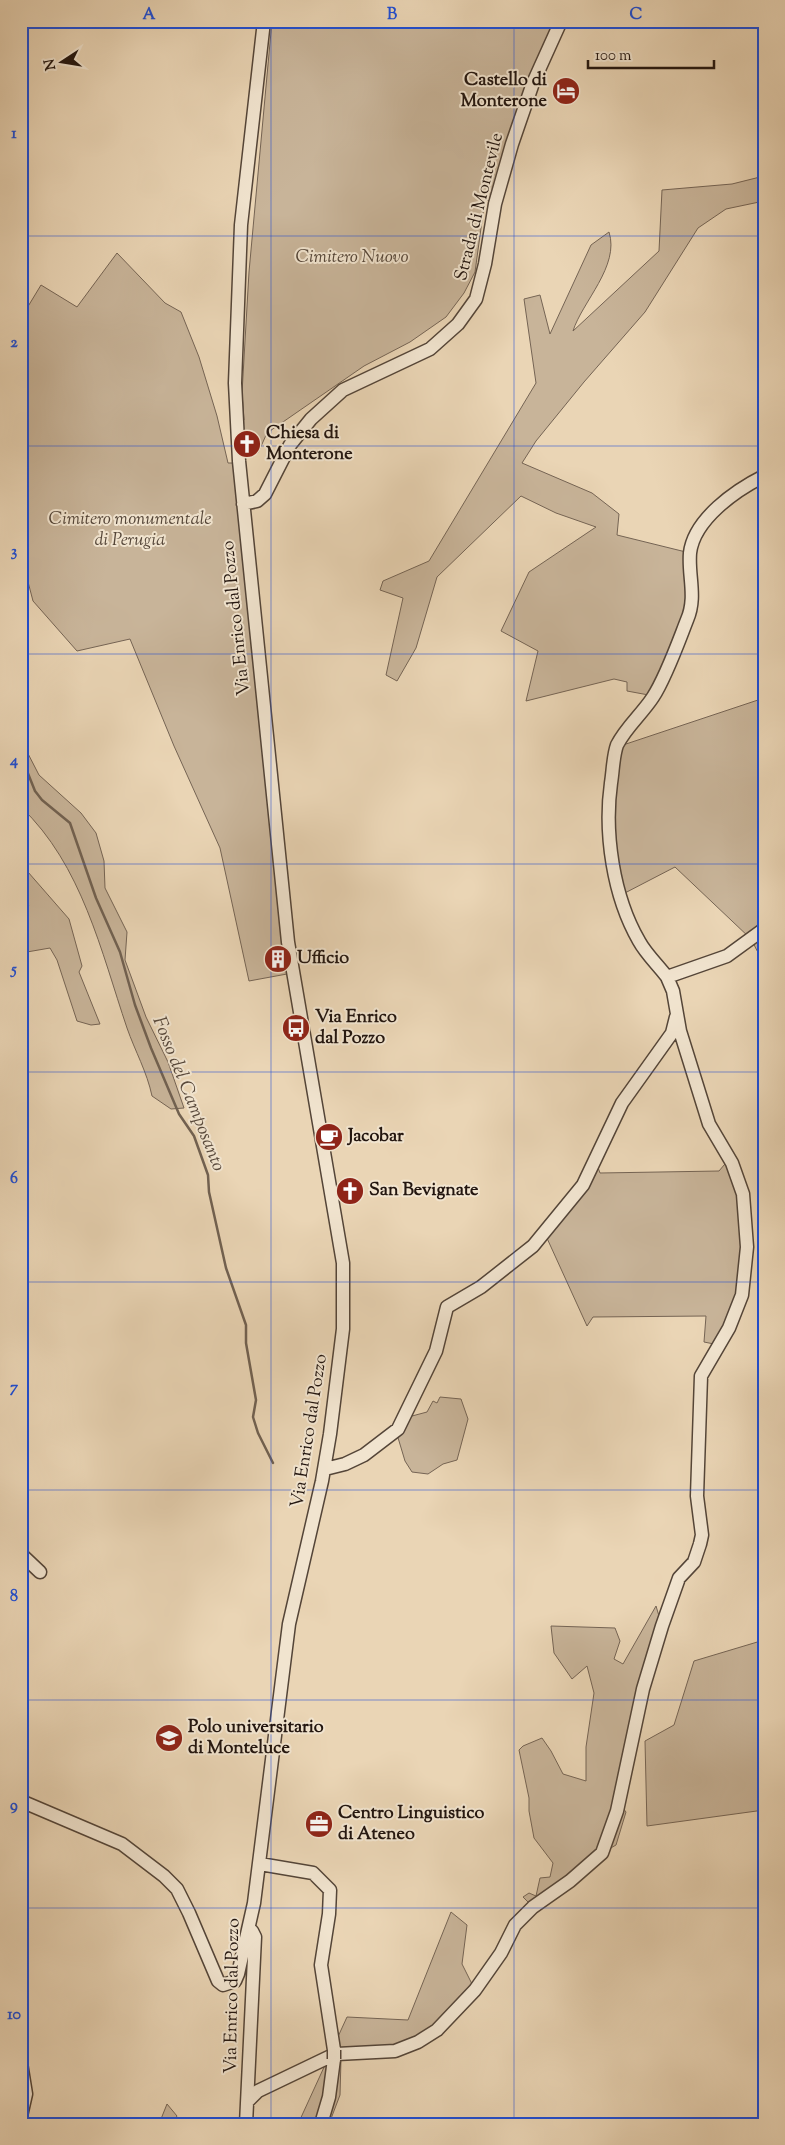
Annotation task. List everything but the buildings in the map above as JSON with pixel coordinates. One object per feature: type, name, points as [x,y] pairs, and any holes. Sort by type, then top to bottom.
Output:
[{"type":"street","name":"Via Enrico dal Pozzo","points":[[246,2124],[254,1937],[250,1927],[260,1864],[289,1624],[325,1469],[343,1329],[343,1263],[288,942],[243,504],[235,383],[241,225],[264,21]]},
{"type":"street","name":"Strada di Montevile","points":[[243,504],[257,501],[265,494],[290,445],[311,419],[343,390],[430,349],[458,324],[476,299],[485,264],[495,204],[512,144],[533,84],[560,21]]},
{"type":"street","points":[[248,2101],[258,2091],[334,2055],[396,2051],[418,2042],[437,2030],[475,1990],[501,1953],[515,1925],[533,1907],[570,1881],[602,1854],[617,1811],[643,1688],[662,1626],[679,1578],[694,1562],[702,1535],[697,1496],[701,1376],[729,1328],[742,1295],[747,1247],[743,1194],[732,1162],[709,1124],[677,1013],[673,990],[667,977],[639,941],[625,912],[609,846],[609,800],[617,747],[631,723],[654,696],[688,618],[693,598],[690,553],[695,538],[706,518],[752,482],[764,476]]},
{"type":"street","points":[[667,977],[727,956],[764,929]]},
{"type":"street","points":[[325,1469],[345,1464],[364,1455],[398,1429],[436,1352],[447,1306],[481,1287],[532,1246],[584,1185],[622,1103],[672,1033],[677,1013]]},
{"type":"street","points":[[21,1554],[40,1572]]},
{"type":"street","points":[[21,1801],[122,1844],[164,1876],[177,1889],[213,1971],[223,1985],[235,1981],[250,1927]]},
{"type":"street","points":[[260,1864],[313,1874],[330,1890],[329,1914],[321,1965],[334,2055],[329,2097],[321,2124]]},
{"type":"street","points":[[21,2063],[26,2094],[21,2116]]},
{"type":"green space","name":"Cimitero Nuovo","points":[[272,21],[561,21],[495,204],[485,199],[475,272],[464,293],[446,317],[410,342],[364,366],[267,433],[258,453],[242,455],[238,421],[244,420],[242,393],[249,272]]},
{"type":"green space","points":[[764,176],[764,201],[726,209],[698,228],[645,312],[584,382],[536,441],[522,463],[592,493],[619,514],[617,535],[690,553],[693,598],[654,696],[627,691],[627,682],[614,679],[526,701],[538,651],[501,631],[529,572],[596,527],[556,513],[521,496],[437,577],[416,648],[397,681],[386,675],[403,598],[380,590],[383,581],[429,561],[536,383],[524,299],[540,295],[550,334],[591,245],[609,232],[611,245],[605,271],[573,331],[659,251],[662,190],[732,184]]},
{"type":"green space","name":"Cimitero monumentale di Perugia","points":[[117,253],[165,303],[181,312],[199,357],[217,416],[228,463],[233,463],[287,974],[249,981],[220,848],[174,746],[130,639],[77,651],[33,601],[21,555],[21,318],[41,285],[77,307]]},
{"type":"green space","points":[[764,698],[764,964],[751,939],[675,867],[621,895],[609,846],[617,747]]},
{"type":"green space","points":[[21,740],[39,775],[81,813],[96,833],[104,861],[105,888],[127,932],[125,960],[146,1017],[168,1062],[184,1108],[171,1109],[152,1096],[87,910],[60,855],[42,830],[21,807]]},
{"type":"green space","points":[[21,864],[69,919],[82,966],[79,972],[100,1024],[91,1025],[77,1021],[57,960],[50,948],[21,953],[21,909],[29,906],[21,896]]},
{"type":"green space","points":[[730,1158],[743,1194],[742,1295],[719,1345],[704,1342],[706,1316],[593,1317],[587,1326],[546,1236],[596,1162],[600,1173],[719,1171]]},
{"type":"green space","points":[[440,1397],[461,1399],[468,1419],[457,1460],[443,1464],[428,1474],[412,1472],[405,1461],[396,1431],[407,1414],[412,1416],[427,1412],[433,1401],[437,1403]]},
{"type":"green space","points":[[656,1606],[662,1626],[619,1803],[626,1812],[616,1845],[602,1853],[533,1907],[523,1897],[529,1893],[536,1896],[540,1878],[550,1877],[553,1863],[534,1838],[529,1811],[529,1798],[519,1750],[523,1746],[542,1738],[563,1774],[586,1781],[586,1747],[594,1693],[587,1666],[572,1679],[554,1653],[551,1626],[615,1628],[620,1641],[614,1659],[623,1664]]},
{"type":"green space","points":[[764,1640],[764,1810],[647,1826],[645,1741],[674,1725],[694,1661]]},
{"type":"green space","points":[[451,1912],[467,1925],[462,1964],[475,1990],[418,2042],[341,2059],[340,2095],[329,2124],[298,2124],[347,2017],[408,2020]]},
{"type":"green space","points":[[167,2104],[177,2116],[172,2124],[159,2124]]},
{"type":"waterway","name":"Fosso del Camposanto","points":[[21,756],[35,791],[42,800],[70,823],[96,898],[120,952],[135,1005],[151,1048],[179,1114],[194,1136],[208,1175],[209,1192],[226,1268],[246,1325],[246,1343],[256,1400],[253,1417],[258,1433],[273,1463]]},
{"type":"place","name":"Castello di Monterone","points":[[566,91]]},
{"type":"place","name":"Chiesa di Monterone","points":[[247,444]]},
{"type":"place","name":"Ufficio","points":[[278,959]]},
{"type":"place","name":"Via Enrico dal Pozzo","points":[[296,1028]]},
{"type":"place","name":"Jacobar","points":[[329,1137]]},
{"type":"place","name":"San Bevignate","points":[[350,1191]]},
{"type":"place","name":"Polo universitario di Monteluce","points":[[169,1738]]},
{"type":"place","name":"Centro Linguistico di Ateneo","points":[[319,1824]]}]
